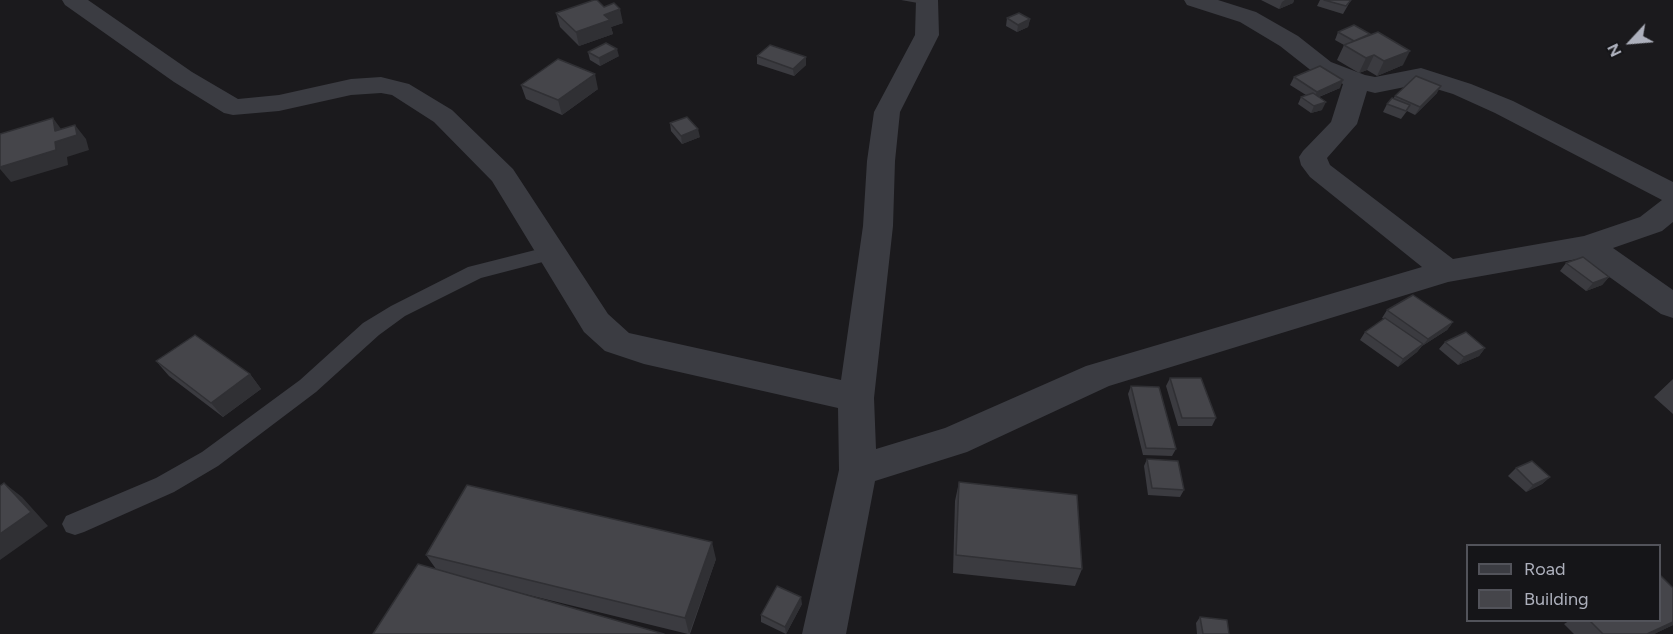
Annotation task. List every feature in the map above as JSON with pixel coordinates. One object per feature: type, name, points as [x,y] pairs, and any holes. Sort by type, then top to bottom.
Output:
[{"type":"street","points":[[73,0],[183,77],[233,107],[279,103],[351,87],[381,85],[400,89],[443,116],[504,175],[550,253],[596,323],[617,342],[644,351],[856,398]]},
{"type":"street","points":[[824,634],[858,470],[856,398],[878,226],[881,161],[887,112],[927,35],[927,0]]},
{"type":"street","points":[[1195,0],[1248,17],[1288,41],[1322,67],[1357,81],[1375,84],[1421,76],[1445,83],[1504,107],[1673,194]]},
{"type":"street","points":[[1357,81],[1344,124],[1313,157],[1315,165],[1448,271]]},
{"type":"street","points":[[858,470],[954,441],[1098,376],[1448,271],[1588,246],[1651,224],[1673,207]]},
{"type":"street","points":[[1588,246],[1673,306]]},
{"type":"lane","points":[[75,524],[165,485],[210,459],[308,386],[371,329],[399,311],[475,272],[550,253]]},
{"type":"building","points":[[594,0],[604,7],[614,3],[620,9],[604,15],[610,20],[576,32],[556,13]]},
{"type":"building","points":[[1324,0],[1351,0],[1346,6]]},
{"type":"building","points":[[1019,13],[1030,19],[1018,25],[1007,18]]},
{"type":"building","points":[[1354,25],[1370,34],[1354,41],[1338,32]]},
{"type":"building","points":[[1378,32],[1410,51],[1384,61],[1374,55],[1366,58],[1344,45]]},
{"type":"building","points":[[606,43],[617,49],[599,58],[588,52]]},
{"type":"building","points":[[770,45],[806,57],[793,69],[757,56]]},
{"type":"building","points":[[558,59],[595,74],[558,100],[521,85]]},
{"type":"building","points":[[1320,66],[1343,80],[1317,92],[1294,77]]},
{"type":"building","points":[[1416,76],[1441,86],[1420,107],[1395,96]]},
{"type":"building","points":[[1313,93],[1326,102],[1314,106],[1301,97]]},
{"type":"building","points":[[1392,98],[1410,105],[1406,111],[1387,104]]},
{"type":"building","points":[[687,117],[698,129],[681,136],[670,123]]},
{"type":"building","points":[[53,118],[55,131],[75,125],[77,135],[55,142],[56,150],[0,167],[0,134]]},
{"type":"building","points":[[1583,257],[1609,277],[1593,283],[1566,263]]},
{"type":"building","points":[[1413,295],[1453,322],[1428,339],[1387,310]]},
{"type":"building","points":[[1385,318],[1423,344],[1403,359],[1365,332]]},
{"type":"building","points":[[1466,332],[1485,348],[1464,357],[1445,342]]},
{"type":"building","points":[[195,335],[250,374],[211,403],[156,361]]},
{"type":"building","points":[[1170,378],[1201,378],[1216,418],[1182,418]]},
{"type":"building","points":[[1131,386],[1159,387],[1176,449],[1146,448]]},
{"type":"building","points":[[1147,459],[1178,461],[1184,490],[1152,488]]},
{"type":"building","points":[[1532,461],[1550,477],[1533,485],[1516,468]]},
{"type":"building","points":[[959,482],[1077,495],[1082,569],[956,555]]},
{"type":"building","points":[[4,483],[31,512],[0,534],[0,486]]},
{"type":"building","points":[[467,485],[712,542],[685,618],[426,555]]},
{"type":"building","points":[[418,564],[664,634],[373,634]]},
{"type":"building","points":[[1661,576],[1673,588],[1673,622],[1647,634],[1603,634],[1591,622],[1661,622]]},
{"type":"building","points":[[777,586],[801,597],[785,627],[761,615]]},
{"type":"building","points":[[1200,617],[1227,620],[1229,634],[1203,634]]}]
